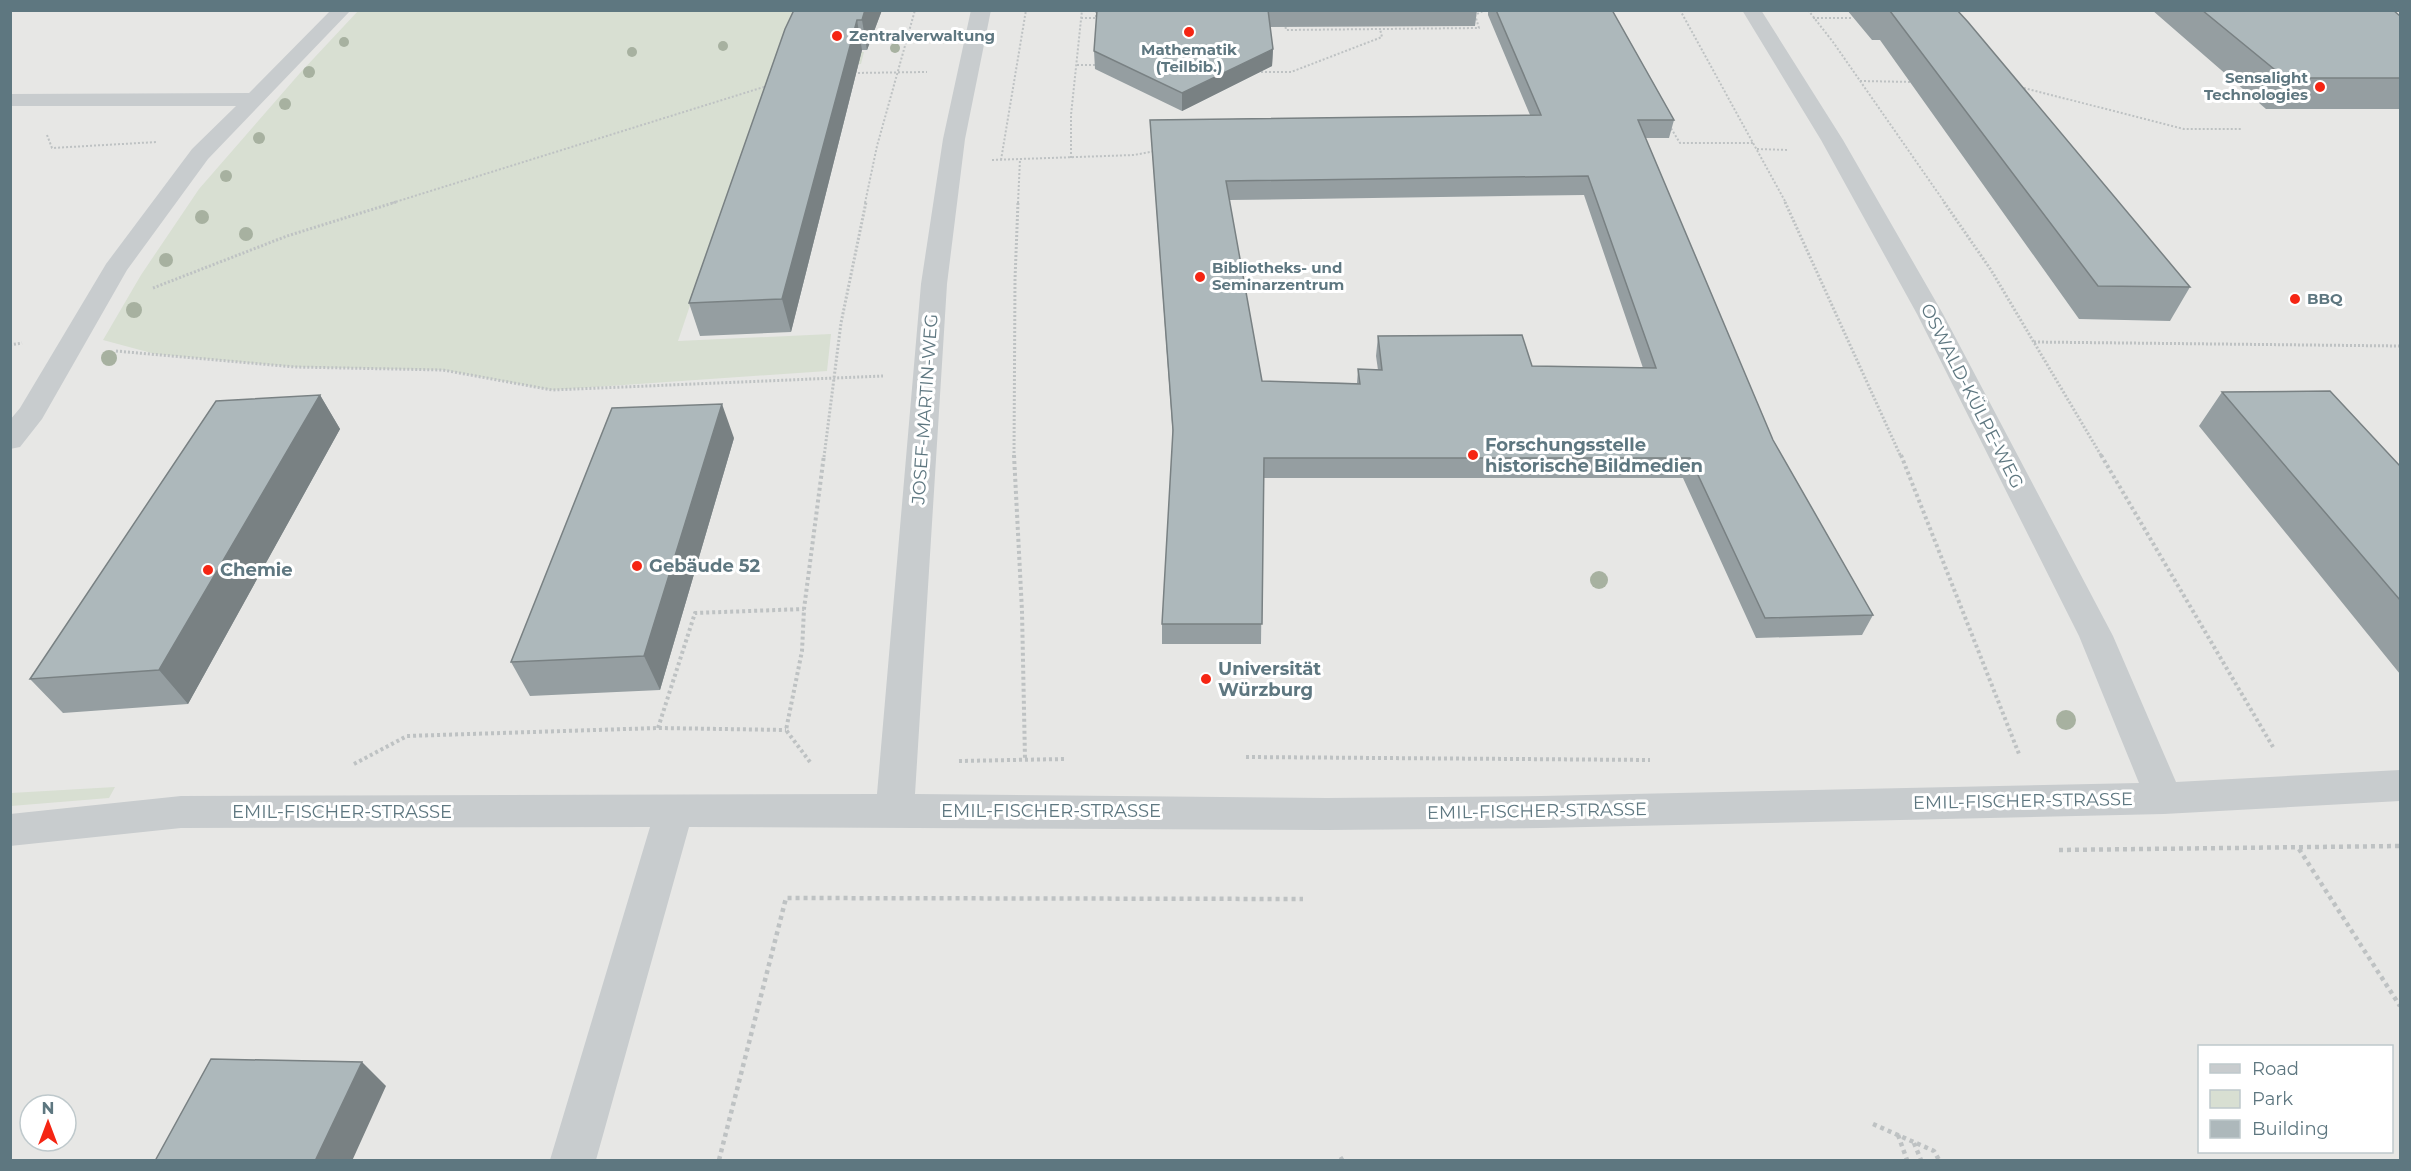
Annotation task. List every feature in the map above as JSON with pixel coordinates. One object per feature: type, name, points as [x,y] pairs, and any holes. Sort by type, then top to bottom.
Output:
[{"type":"street","points":[[10,441],[32,413],[116,269],[200,154],[342,10]]},
{"type":"street","name":"JOSEF-MARTIN-WEG","points":[[895,810],[934,284],[954,139],[981,10]]},
{"type":"street","name":"OSWALD-KÜLPE-WEG","points":[[1751,10],[1832,140],[1930,314],[2096,636],[2164,798]]},
{"type":"street","points":[[10,100],[254,99]]},
{"type":"street","name":"EMIL-FISCHER-STRASSE","points":[[10,830],[181,812],[895,810],[1327,814],[1518,812],[2164,798],[2400,786]]},
{"type":"street","points":[[573,1161],[674,811]]},
{"type":"path","points":[[350,766],[407,736],[658,728],[786,730],[802,651],[804,609],[841,323],[877,146],[915,10]]},
{"type":"path","points":[[1001,160],[1026,10]]},
{"type":"path","points":[[1071,158],[1071,115],[1082,10]]},
{"type":"path","points":[[1081,18],[1095,18],[1096,10]]},
{"type":"path","points":[[1285,20],[1286,30],[1479,28],[1474,15],[1485,10]]},
{"type":"path","points":[[1680,10],[1794,219],[1908,474],[2019,754]]},
{"type":"path","points":[[1808,10],[1833,42],[1991,270],[2274,748],[2262,749]]},
{"type":"path","points":[[1813,18],[1853,18]]},
{"type":"path","points":[[1255,72],[1291,72],[1382,37],[1380,29]]},
{"type":"path","points":[[1077,65],[1095,65]]},
{"type":"path","points":[[850,73],[968,71]]},
{"type":"path","points":[[1860,81],[1920,82]]},
{"type":"path","points":[[95,303],[128,297],[287,236],[777,83]]},
{"type":"path","points":[[2014,86],[2184,129],[2242,129]]},
{"type":"path","points":[[1664,117],[1680,143],[1754,143]]},
{"type":"path","points":[[952,162],[1134,155],[1156,151]]},
{"type":"path","points":[[1020,159],[1015,279],[1013,428],[1022,611],[1025,759]]},
{"type":"path","points":[[74,338],[94,349],[295,367],[443,370],[552,390],[927,374]]},
{"type":"path","points":[[2033,342],[2400,346]]},
{"type":"path","points":[[658,728],[695,614],[804,609]]},
{"type":"path","points":[[2007,755],[2030,754]]},
{"type":"path","points":[[1246,757],[1654,760]]},
{"type":"path","points":[[2051,850],[2299,849],[2400,846]]},
{"type":"path","points":[[2299,849],[2400,1006]]},
{"type":"path","points":[[718,1161],[786,898],[1304,899]]},
{"type":"path","points":[[1873,1124],[1934,1151],[1939,1161]]},
{"type":"path","points":[[1897,1135],[1907,1161]]},
{"type":"path","points":[[1914,1143],[1921,1161]]},
{"type":"shaded area","name":"Universität Würzburg","points":[[10,11],[2400,11],[2400,1160],[11,1160]]},
{"type":"green space","points":[[358,11],[796,11],[777,53],[864,52],[861,64],[791,64],[838,105],[757,108],[678,341],[831,334],[827,371],[552,390],[443,370],[295,367],[155,354],[103,340],[141,275],[199,189],[300,73]]},
{"type":"green space","points":[[115,787],[109,798],[11,806],[11,793]]},
{"type":"building","points":[[794,10],[865,10],[862,20],[857,20],[782,299],[689,303],[785,29]]},
{"type":"building","points":[[1097,10],[1268,10],[1273,49],[1182,93],[1094,51]]},
{"type":"building","name":"Bibliotheks- und Seminarzentrum","points":[[1496,10],[1612,10],[1674,120],[1638,120],[1773,440],[1873,615],[1765,618],[1690,458],[1264,458],[1262,624],[1162,624],[1173,430],[1150,120],[1541,115]],"holes":[[[1588,176],[1656,368],[1532,366],[1522,335],[1378,336],[1382,370],[1358,369],[1360,384],[1262,381],[1226,181]]]},
{"type":"building","points":[[1882,10],[1957,10],[2190,287],[2098,286],[1890,11]]},
{"type":"building","points":[[2202,10],[2393,10],[2400,16],[2400,78],[2285,78]]},
{"type":"building","points":[[2330,391],[2400,466],[2400,600],[2222,392]]},
{"type":"building","points":[[320,395],[159,670],[30,679],[216,401]]},
{"type":"building","name":"Gebäude 52","points":[[722,404],[644,656],[511,662],[612,408]]},
{"type":"building","points":[[211,1059],[362,1062],[315,1161],[155,1161]]},
{"type":"place","name":"Mathematik (Teilbib.)","points":[[1189,32]]},
{"type":"place","name":"Zentralverwaltung","points":[[837,36]]},
{"type":"place","name":"Sensalight Technologies","points":[[2320,87]]},
{"type":"place","name":"Bibliotheks- und Seminarzentrum","points":[[1200,277]]},
{"type":"place","name":"BBQ","points":[[2295,299]]},
{"type":"place","name":"Forschungsstelle historische Bildmedien","points":[[1473,455]]},
{"type":"place","name":"Gebäude 52","points":[[637,566]]},
{"type":"place","name":"Chemie","points":[[208,570]]},
{"type":"place","name":"Universität Würzburg","points":[[1206,679]]}]
